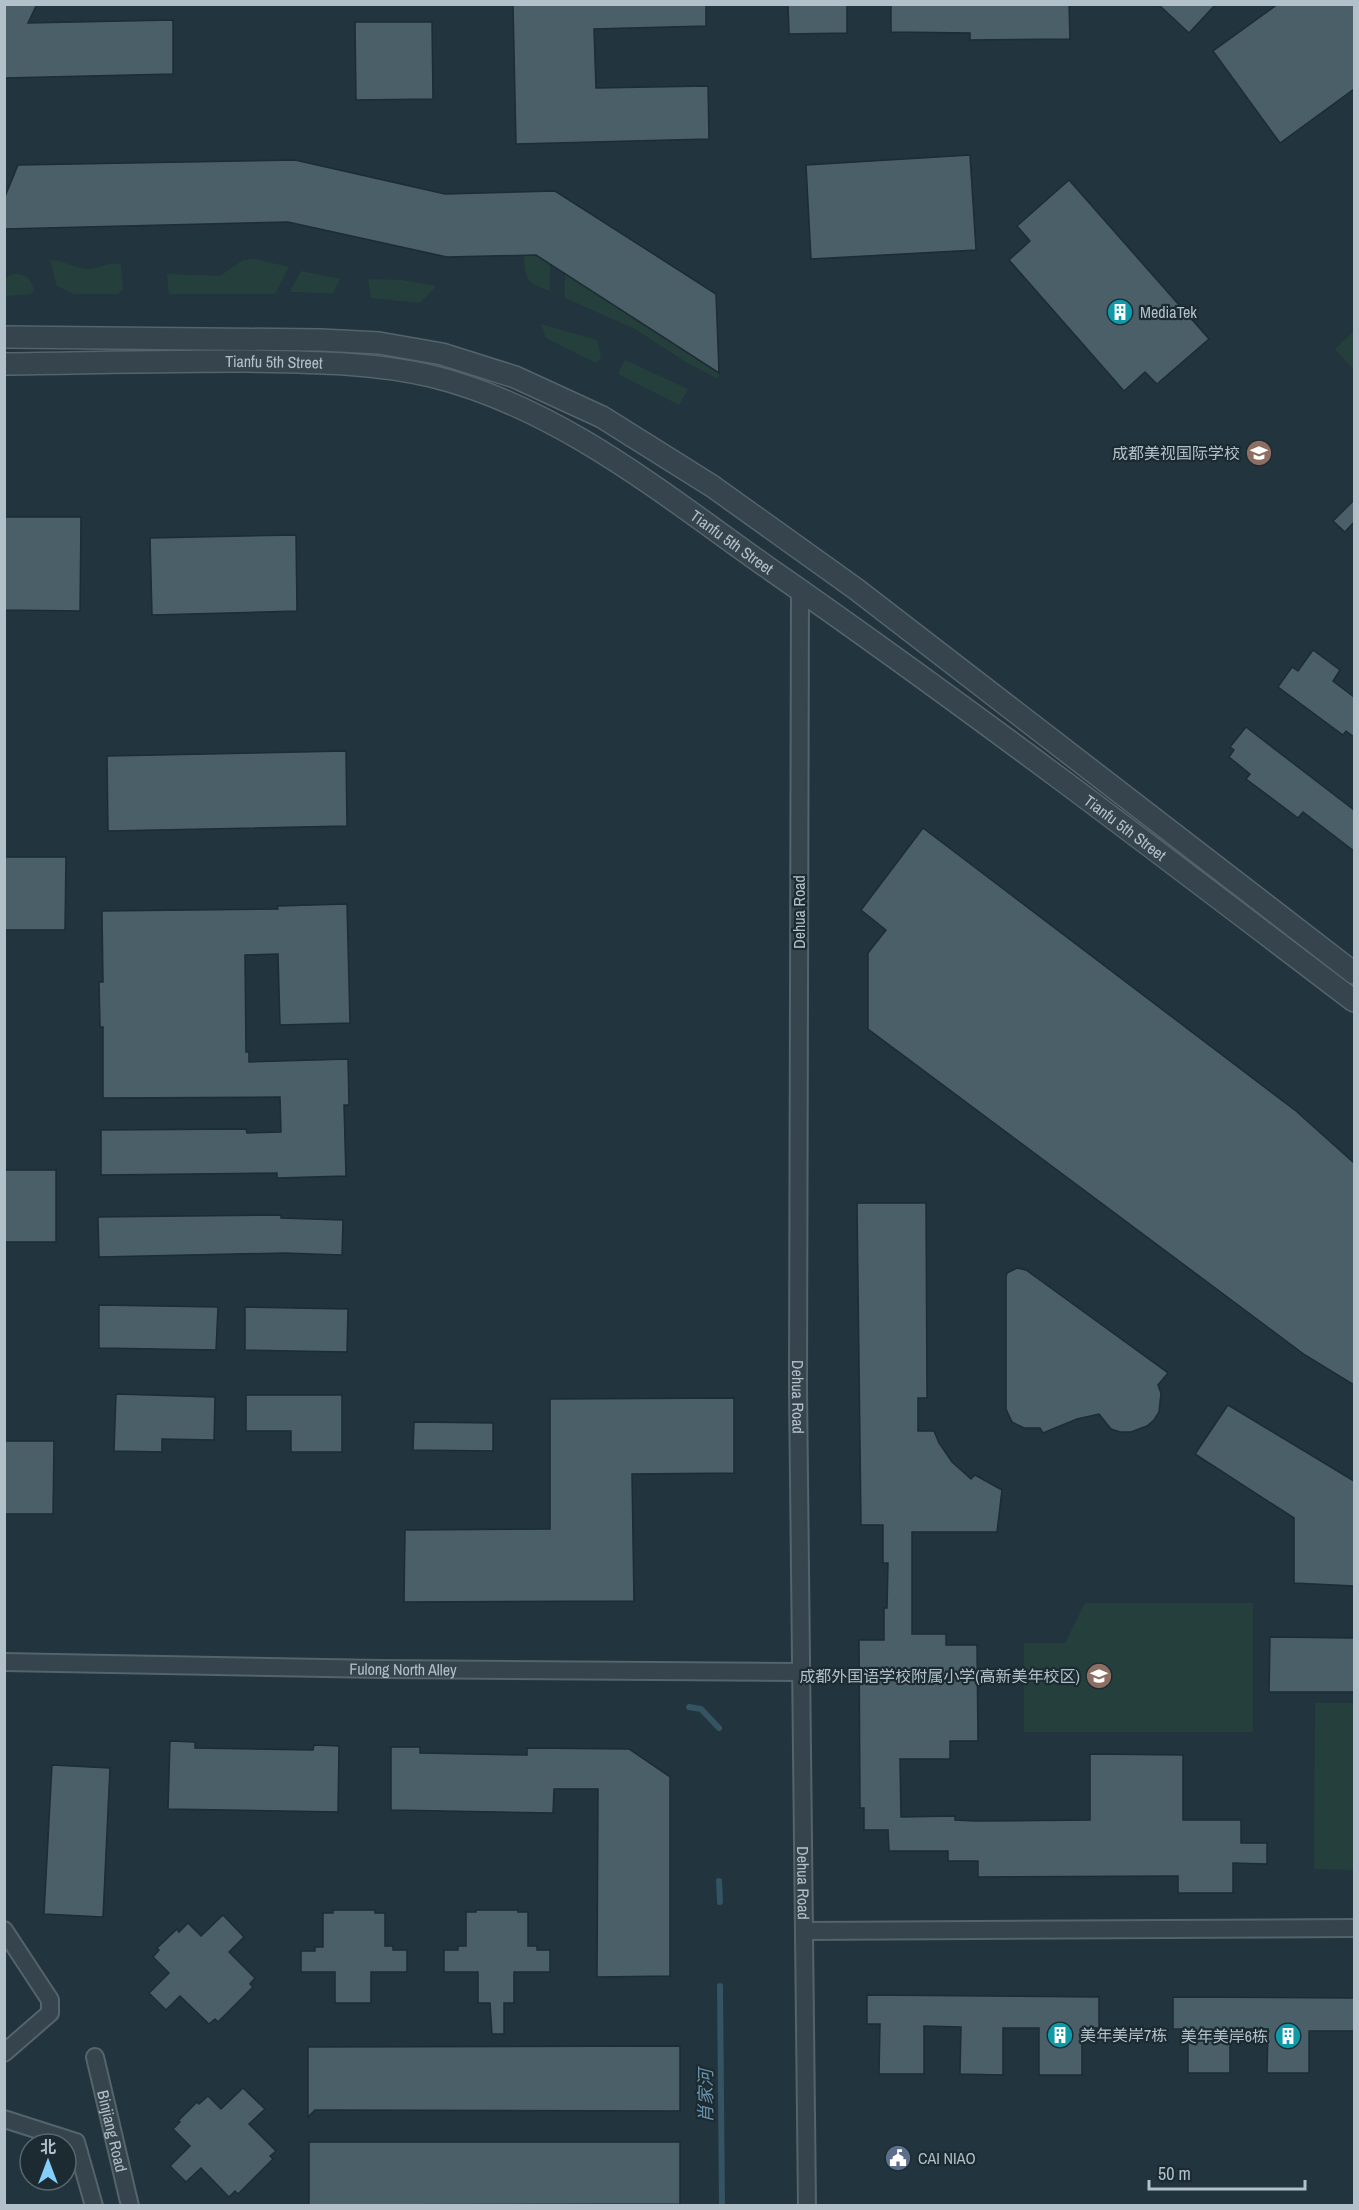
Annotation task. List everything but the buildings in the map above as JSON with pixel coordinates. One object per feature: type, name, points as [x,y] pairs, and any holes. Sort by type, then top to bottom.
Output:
[{"type":"street","name":"Tianfu 5th Street","points":[[4,337],[298,340],[379,344],[441,354],[515,376],[602,417],[712,486],[856,590],[1354,973]]},
{"type":"street","name":"Tianfu 5th Street","points":[[4,364],[204,361],[337,363],[432,376],[492,395],[549,421],[613,459],[800,590],[1109,815],[1354,1001]]},
{"type":"street","name":"Dehua Road","points":[[800,590],[798,1399],[807,2205]]},
{"type":"street","name":"Fulong North Alley","points":[[4,1662],[382,1669],[800,1672]]},
{"type":"street","points":[[804,1931],[1354,1928]]},
{"type":"street","points":[[4,1930],[50,2000],[50,2013],[4,2053]]},
{"type":"street","name":"Binjiang Road","points":[[95,2057],[130,2205]]},
{"type":"street","points":[[4,2119],[76,2142],[94,2205]]},
{"type":"green space","points":[[524,255],[536,255],[550,264],[550,291],[536,286],[529,279],[525,270]]},
{"type":"green space","points":[[255,259],[289,267],[275,294],[169,294],[167,274],[220,276],[243,260]]},
{"type":"green space","points":[[50,260],[88,269],[109,264],[121,265],[123,289],[118,294],[74,294],[57,286]]},
{"type":"green space","points":[[301,271],[340,279],[333,293],[290,292]]},
{"type":"green space","points":[[565,273],[719,373],[718,379],[686,362],[635,329],[565,298]]},
{"type":"green space","points":[[13,274],[21,274],[29,279],[34,290],[31,294],[5,296],[5,278]]},
{"type":"green space","points":[[368,279],[402,280],[436,286],[420,303],[371,298]]},
{"type":"green space","points":[[541,324],[597,340],[601,358],[596,363],[546,338]]},
{"type":"green space","points":[[1354,331],[1354,370],[1335,349]]},
{"type":"green space","points":[[625,360],[688,389],[679,405],[618,374]]},
{"type":"green space","points":[[1085,1603],[1253,1603],[1253,1732],[1024,1732],[1024,1643],[1065,1643]]},
{"type":"green space","points":[[1315,1703],[1354,1703],[1354,1870],[1314,1869]]},
{"type":"waterway","name":"肖家河","points":[[689,1707],[701,1709],[719,1728]]},
{"type":"waterway","name":"肖家河","points":[[719,1881],[720,1902]]},
{"type":"waterway","name":"肖家河","points":[[720,1986],[722,2206]]},
{"type":"place","name":"MediaTek","points":[[1120,312]]},
{"type":"place","name":"成都美视国际学校","points":[[1259,453]]},
{"type":"place","name":"成都外国语学校附属小学(高新美年校区)","points":[[1099,1676]]},
{"type":"place","name":"美年美岸7栋","points":[[1060,2035]]},
{"type":"place","name":"美年美岸6栋","points":[[1288,2036]]},
{"type":"place","name":"CAI NIAO","points":[[898,2158]]}]
